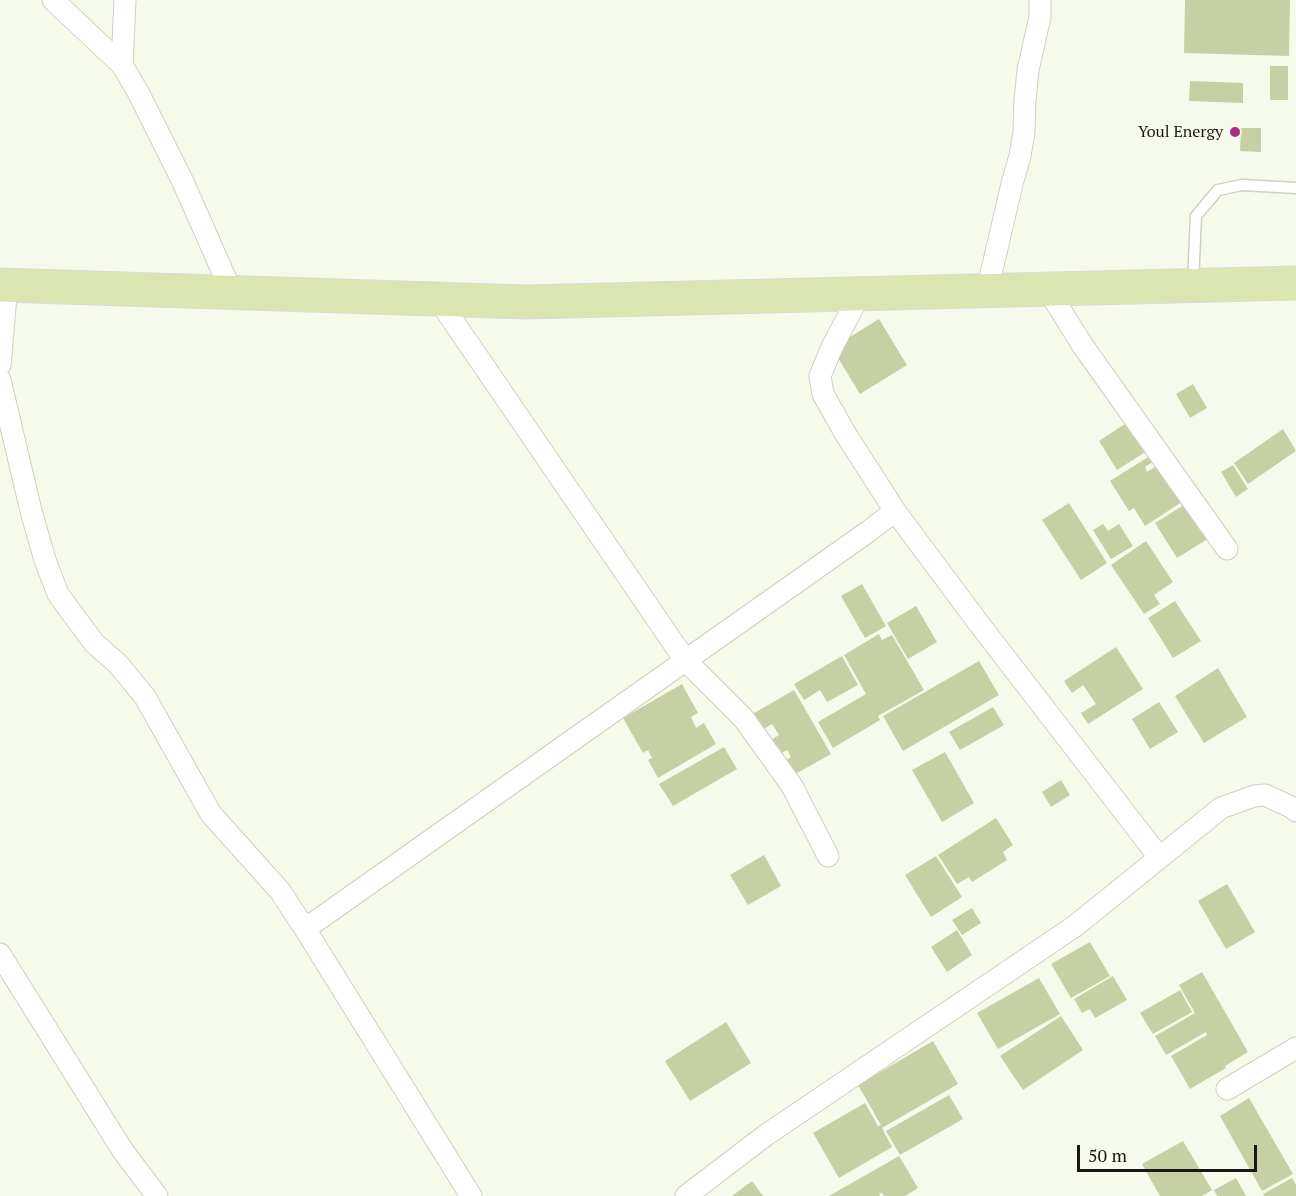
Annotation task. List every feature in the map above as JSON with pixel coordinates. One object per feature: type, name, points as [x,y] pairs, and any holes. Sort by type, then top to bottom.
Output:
[{"type":"main road","points":[[4,285],[526,302],[1296,283]]},
{"type":"street","points":[[53,0],[122,66],[138,92],[183,182],[232,293]]},
{"type":"street","points":[[122,66],[125,0]]},
{"type":"street","points":[[987,291],[1023,140],[1028,70],[1040,17],[1040,0]]},
{"type":"street","points":[[0,365],[4,285]]},
{"type":"street","points":[[1048,290],[1083,346],[1227,549]]},
{"type":"street","points":[[860,294],[832,347],[820,376],[823,394],[845,434],[896,511],[980,625],[1159,857]]},
{"type":"street","points":[[438,299],[685,660],[744,719],[786,776],[828,856]]},
{"type":"street","points":[[0,380],[31,511],[45,560],[58,594],[94,643],[118,664],[144,697],[211,814],[280,891],[471,1196]]},
{"type":"street","points":[[305,929],[896,511]]},
{"type":"street","points":[[686,1196],[766,1135],[1075,926],[1221,808],[1247,798],[1265,795],[1296,811]]},
{"type":"street","points":[[0,954],[123,1151],[157,1196]]},
{"type":"street","points":[[1227,1089],[1296,1048]]},
{"type":"lane","points":[[1193,286],[1196,216],[1218,190],[1242,185],[1296,188]]},
{"type":"building","points":[[1185,0],[1290,0],[1289,56],[1184,53]]},
{"type":"building","points":[[1270,66],[1288,66],[1288,100],[1270,100]]},
{"type":"building","points":[[1190,81],[1243,83],[1243,103],[1189,101]]},
{"type":"building","points":[[1241,128],[1261,128],[1261,152],[1240,151]]},
{"type":"building","points":[[879,319],[907,365],[860,394],[832,348]]},
{"type":"building","points":[[1193,384],[1207,408],[1190,418],[1176,394]]},
{"type":"building","points":[[1131,420],[1150,449],[1117,470],[1099,441]]},
{"type":"building","points":[[1283,429],[1296,451],[1248,484],[1234,463]]},
{"type":"building","points":[[1153,454],[1156,460],[1145,467],[1147,472],[1161,463],[1185,500],[1145,526],[1134,508],[1129,511],[1110,481]]},
{"type":"building","points":[[1233,465],[1248,489],[1236,497],[1221,472]]},
{"type":"building","points":[[1192,500],[1214,535],[1177,558],[1155,523]]},
{"type":"building","points":[[1069,503],[1107,563],[1081,580],[1042,520]]},
{"type":"building","points":[[1103,524],[1108,531],[1119,524],[1133,546],[1111,559],[1093,530]]},
{"type":"building","points":[[1146,541],[1173,582],[1154,595],[1160,604],[1144,614],[1111,565]]},
{"type":"building","points":[[862,584],[886,626],[865,638],[841,596]]},
{"type":"building","points":[[1175,601],[1201,641],[1173,658],[1148,618]]},
{"type":"building","points":[[916,606],[937,642],[908,659],[887,623]]},
{"type":"building","points":[[879,634],[882,640],[892,635],[924,690],[878,716],[880,720],[833,748],[818,722],[866,694],[844,655]]},
{"type":"building","points":[[1116,647],[1143,689],[1088,724],[1081,713],[1096,704],[1083,685],[1072,693],[1064,681]]},
{"type":"building","points":[[842,656],[858,685],[827,702],[820,690],[804,700],[794,684]]},
{"type":"building","points":[[979,661],[999,695],[903,751],[883,716]]},
{"type":"building","points":[[1218,668],[1247,717],[1204,743],[1175,696]]},
{"type":"building","points":[[682,684],[698,713],[691,717],[696,728],[704,723],[716,744],[658,778],[648,760],[652,758],[648,750],[643,753],[623,718]]},
{"type":"building","points":[[794,690],[831,754],[790,777],[782,763],[791,757],[787,750],[776,756],[768,742],[779,735],[772,724],[760,731],[751,715]]},
{"type":"building","points":[[1159,702],[1178,732],[1150,749],[1132,719]]},
{"type":"building","points":[[993,707],[1004,725],[960,750],[949,732]]},
{"type":"building","points":[[724,747],[737,769],[673,806],[659,784]]},
{"type":"building","points":[[945,752],[974,803],[942,822],[912,770]]},
{"type":"building","points":[[1061,780],[1070,795],[1051,807],[1042,792]]},
{"type":"building","points":[[996,818],[1013,845],[1003,852],[1007,860],[972,882],[969,877],[957,884],[938,855]]},
{"type":"building","points":[[764,855],[781,886],[748,905],[730,875]]},
{"type":"building","points":[[936,856],[962,897],[931,917],[905,875]]},
{"type":"building","points":[[1227,884],[1255,932],[1226,949],[1198,901]]},
{"type":"building","points":[[972,908],[981,923],[962,935],[952,920]]},
{"type":"building","points":[[957,930],[972,955],[947,972],[931,947]]},
{"type":"building","points":[[1090,942],[1110,976],[1071,998],[1051,964]]},
{"type":"building","points":[[1202,972],[1248,1052],[1190,1089],[1171,1056],[1207,1035],[1206,1032],[1166,1055],[1155,1036],[1195,1013],[1179,985]]},
{"type":"building","points":[[1113,976],[1127,1000],[1095,1018],[1090,1009],[1082,1013],[1074,999]]},
{"type":"building","points":[[1039,978],[1060,1014],[998,1049],[977,1013]]},
{"type":"building","points":[[1180,990],[1192,1012],[1153,1034],[1140,1013]]},
{"type":"building","points":[[1061,1016],[1083,1050],[1023,1090],[1000,1056]]},
{"type":"building","points":[[726,1022],[751,1063],[690,1101],[665,1061]]},
{"type":"building","points":[[933,1041],[958,1084],[882,1128],[892,1147],[839,1178],[813,1133],[865,1103],[878,1126],[881,1125],[858,1085]]},
{"type":"building","points":[[949,1095],[963,1119],[900,1155],[886,1131]]},
{"type":"building","points":[[1249,1098],[1293,1174],[1262,1191],[1220,1116]]},
{"type":"building","points":[[1183,1141],[1212,1190],[1202,1196],[1160,1196],[1142,1164]]},
{"type":"building","points":[[899,1156],[918,1188],[905,1196],[884,1196],[882,1193],[879,1194],[880,1196],[829,1196]]},
{"type":"building","points":[[1236,1178],[1246,1196],[1217,1196],[1214,1190]]},
{"type":"building","points":[[1292,1178],[1296,1185],[1296,1196],[1264,1196],[1263,1194]]},
{"type":"building","points":[[752,1181],[763,1196],[732,1196]]},
{"type":"place","name":"Youl Energy","points":[[1235,132]]}]
